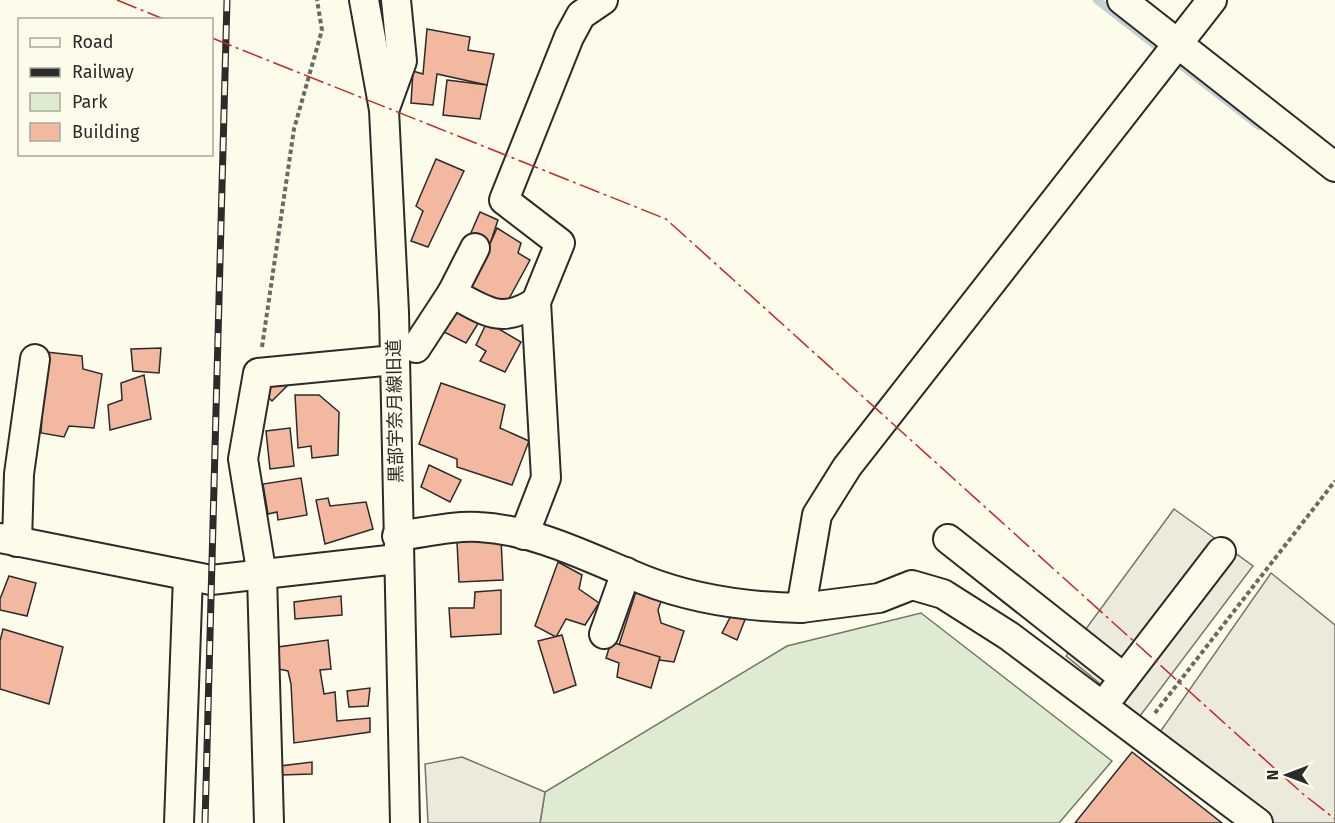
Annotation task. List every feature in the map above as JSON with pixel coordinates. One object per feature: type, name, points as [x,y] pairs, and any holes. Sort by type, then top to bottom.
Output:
[{"type":"street","name":"黒部宇奈月線旧道","points":[[364,0],[384,110],[405,354],[397,548],[405,823]]},
{"type":"street","points":[[384,110],[402,61],[396,0]]},
{"type":"street","points":[[524,535],[546,478],[536,302],[560,243],[504,200],[569,37],[581,15],[603,0]]},
{"type":"street","points":[[1122,0],[1335,167]]},
{"type":"street","points":[[801,608],[817,515],[847,467],[1212,0]]},
{"type":"street","points":[[269,823],[262,576],[253,537],[243,459],[258,373],[405,354],[452,293],[475,248]]},
{"type":"street","points":[[452,293],[486,311],[503,316],[520,312],[536,302]]},
{"type":"street","points":[[35,359],[8,540],[211,580],[262,576],[397,548],[478,527],[524,535],[578,552],[647,581],[718,602],[760,608],[801,608],[879,598],[912,585],[943,594],[1009,636],[1104,705],[1258,823]]},
{"type":"street","points":[[948,539],[1124,678]]},
{"type":"street","points":[[1104,705],[1221,552]]},
{"type":"street","points":[[604,634],[626,572]]},
{"type":"street","points":[[179,823],[188,576]]},
{"type":"path","points":[[258,373],[294,129],[322,30],[317,0]]},
{"type":"path","points":[[1140,733],[1335,481]]},
{"type":"green space","points":[[921,613],[1112,761],[1059,823],[540,823],[545,792],[787,646]]},
{"type":"shaded area","points":[[1174,509],[1253,566],[1140,716],[1066,656]]},
{"type":"shaded area","points":[[1271,573],[1335,625],[1335,823],[1238,823],[1146,752]]},
{"type":"shaded area","points":[[462,757],[545,792],[540,823],[428,823],[425,764]]},
{"type":"building","points":[[427,29],[470,37],[468,50],[494,54],[487,85],[437,74],[433,105],[411,103],[413,71],[423,74]]},
{"type":"building","points":[[447,80],[487,85],[480,119],[443,115]]},
{"type":"building","points":[[436,159],[464,171],[428,247],[411,241],[423,211],[416,206]]},
{"type":"building","points":[[480,212],[498,220],[489,247],[470,235]]},
{"type":"building","points":[[497,228],[521,243],[518,253],[530,260],[505,306],[470,289]]},
{"type":"building","points":[[456,311],[479,322],[466,343],[444,332]]},
{"type":"building","points":[[487,322],[521,342],[505,372],[480,361],[486,351],[476,345]]},
{"type":"building","points":[[161,348],[159,373],[133,371],[131,349]]},
{"type":"building","points":[[46,352],[82,356],[83,369],[102,374],[94,428],[69,426],[64,437],[41,433]]},
{"type":"building","points":[[144,375],[151,419],[110,430],[108,405],[122,400],[121,383]]},
{"type":"building","points":[[281,376],[289,384],[272,401],[264,393]]},
{"type":"building","points":[[441,383],[505,405],[500,428],[529,441],[512,485],[457,467],[457,459],[419,444]]},
{"type":"building","points":[[295,395],[319,395],[339,412],[338,455],[312,458],[311,446],[298,448]]},
{"type":"building","points":[[290,428],[294,466],[270,469],[266,431]]},
{"type":"building","points":[[429,465],[461,480],[450,502],[421,487]]},
{"type":"building","points":[[301,478],[307,515],[278,520],[277,512],[268,514],[263,484]]},
{"type":"building","points":[[328,498],[330,506],[366,502],[373,529],[325,544],[316,500]]},
{"type":"building","points":[[501,539],[503,580],[459,582],[457,542]]},
{"type":"building","points":[[558,562],[582,575],[579,589],[599,603],[585,625],[566,619],[556,637],[535,626]]},
{"type":"building","points":[[9,576],[36,583],[27,616],[0,610],[0,599]]},
{"type":"building","points":[[638,585],[663,596],[658,610],[661,623],[684,631],[674,662],[659,660],[619,645]]},
{"type":"building","points":[[501,590],[501,634],[451,637],[449,608],[474,608],[475,592]]},
{"type":"building","points":[[341,596],[342,615],[295,619],[294,602]]},
{"type":"building","points":[[733,612],[746,617],[737,640],[722,633]]},
{"type":"building","points":[[3,629],[63,647],[49,704],[0,689],[0,641]]},
{"type":"building","points":[[562,635],[576,685],[554,693],[538,641]]},
{"type":"building","points":[[328,640],[331,669],[320,670],[324,694],[335,692],[337,721],[370,718],[370,732],[294,743],[291,684],[288,671],[278,669],[278,647]]},
{"type":"building","points":[[611,642],[660,657],[651,688],[617,677],[619,663],[606,658]]},
{"type":"building","points":[[370,688],[368,706],[349,707],[347,691]]},
{"type":"building","points":[[1132,752],[1222,823],[1075,823]]},
{"type":"building","points":[[312,762],[312,774],[281,775],[280,766]]},
{"type":"waterway","points":[[1097,0],[1259,126]]},
{"type":"railway","points":[[205,823],[227,0]]},
{"type":"power","points":[[117,0],[161,18]]},
{"type":"power","points":[[213,38],[666,219],[1303,794],[1335,819]]}]
